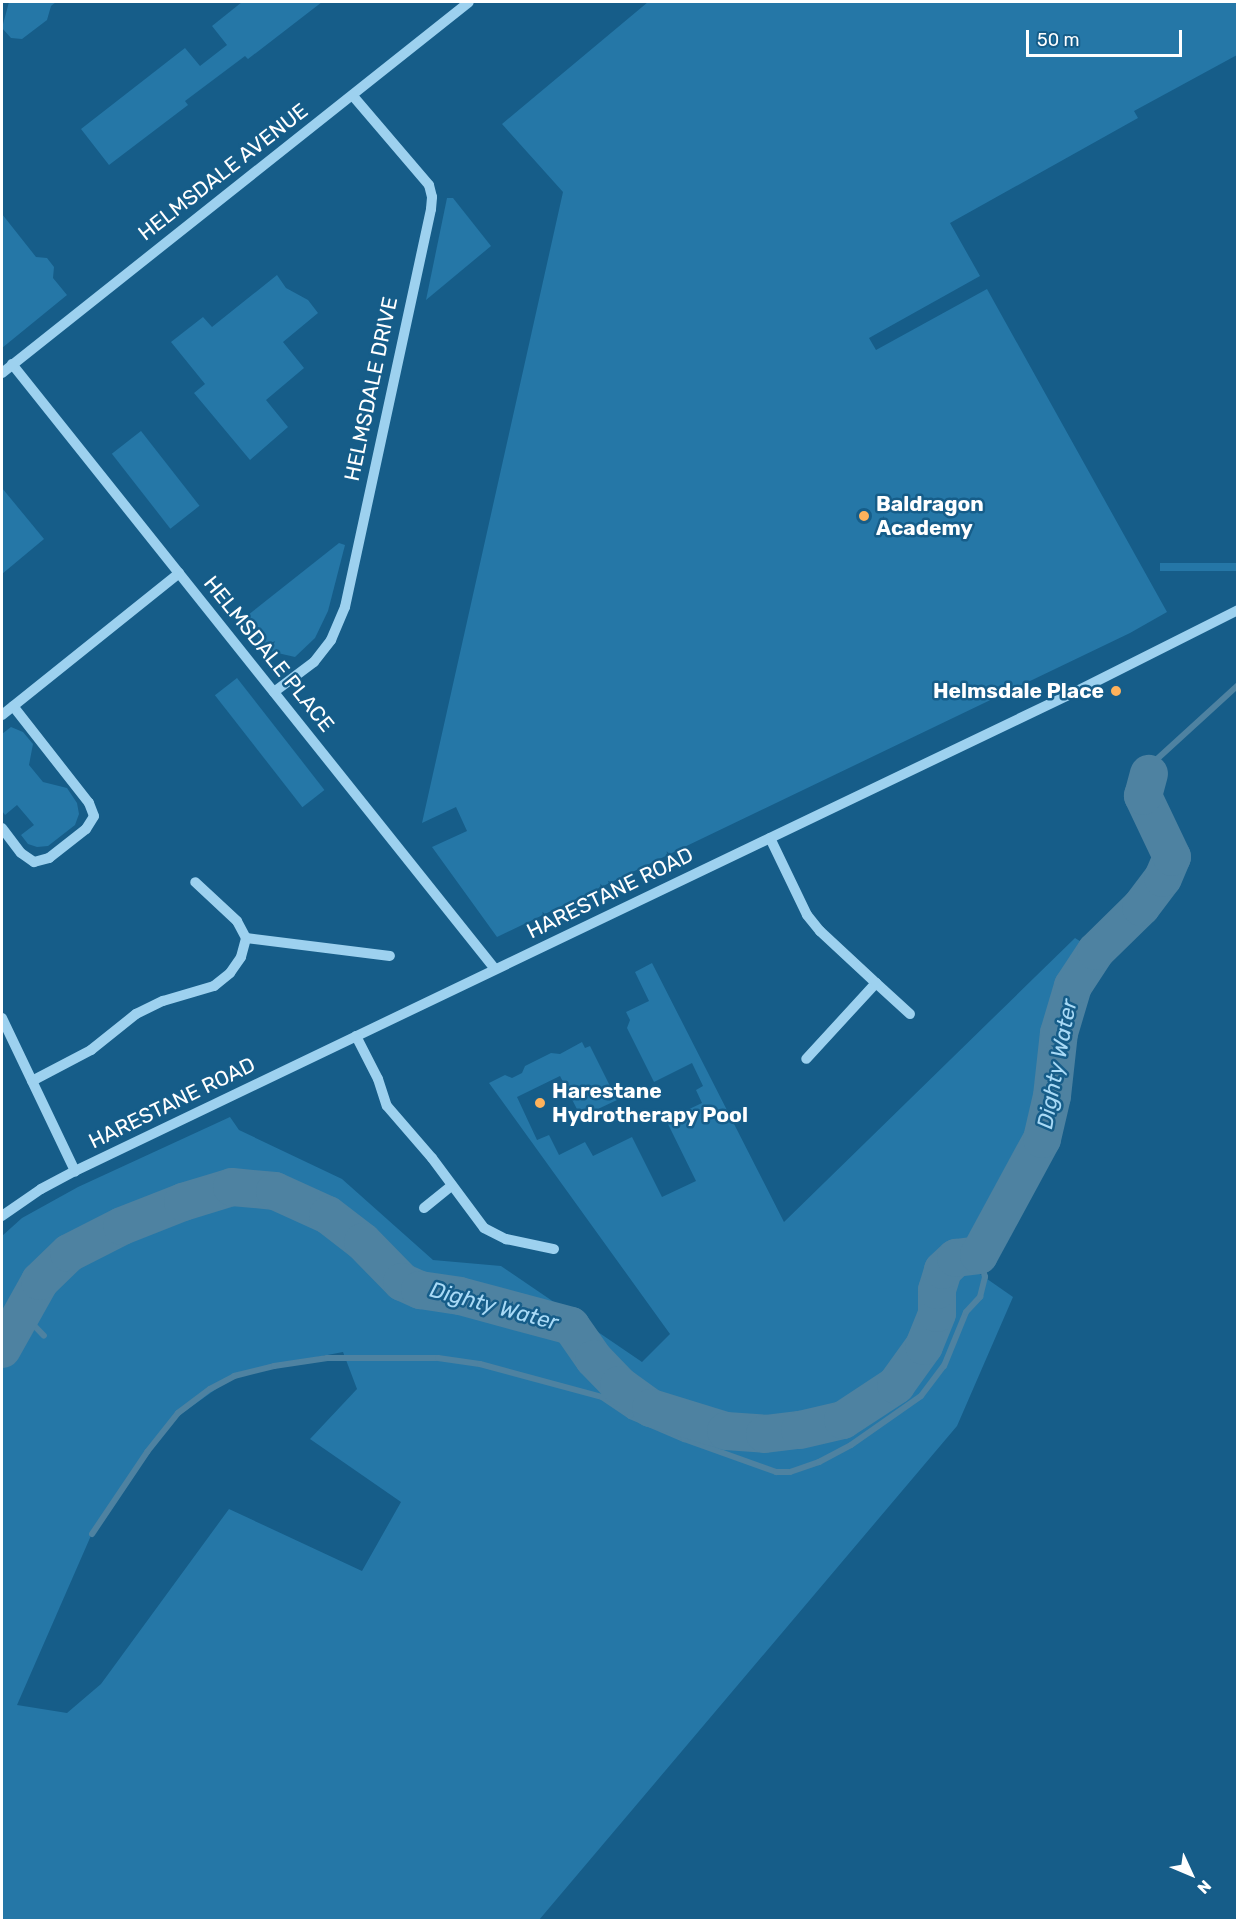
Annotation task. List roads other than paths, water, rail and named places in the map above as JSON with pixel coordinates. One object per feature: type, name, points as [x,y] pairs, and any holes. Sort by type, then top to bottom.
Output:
[{"type":"street","name":"HELMSDALE AVENUE","points":[[2,373],[469,2]]},
{"type":"street","name":"HELMSDALE DRIVE","points":[[274,692],[314,662],[331,640],[345,607],[431,209],[432,197],[429,186],[352,95]]},
{"type":"street","name":"HELMSDALE PLACE","points":[[12,364],[495,969]]},
{"type":"street","points":[[2,715],[179,573]]},
{"type":"street","name":"HARESTANE ROAD","points":[[2,1216],[41,1189],[75,1171],[1077,691],[1238,610]]},
{"type":"street","points":[[2,828],[21,853],[34,862],[49,858],[86,829],[94,816],[89,803],[13,706]]},
{"type":"street","points":[[770,838],[807,915],[820,931],[910,1014]]},
{"type":"street","points":[[32,1081],[91,1050],[136,1014],[163,1001],[213,986],[230,974],[242,957],[246,938],[237,921],[195,882]]},
{"type":"street","points":[[246,938],[390,956]]},
{"type":"street","points":[[806,1059],[876,983]]},
{"type":"street","points":[[2,1018],[75,1171]]},
{"type":"street","points":[[356,1036],[378,1079],[387,1106],[484,1228],[492,1233],[532,1246],[554,1249]]},
{"type":"street","points":[[424,1208],[452,1185]]},
{"type":"waterway","name":"Dighty Water","points":[[1149,774],[1156,760],[1238,685]]},
{"type":"waterway","name":"Dighty Water","points":[[2,1349],[40,1281],[69,1253],[122,1226],[183,1202],[232,1187],[275,1191],[328,1215],[363,1242],[402,1282],[420,1290],[460,1296],[571,1326],[594,1359],[619,1385],[651,1408],[726,1431],[765,1434],[800,1430],[843,1420],[896,1385],[924,1346],[937,1313],[937,1290],[943,1270],[956,1258],[979,1255],[1042,1139],[1052,1096],[1059,1033],[1073,986],[1096,951],[1141,907],[1163,878],[1172,857],[1143,796],[1149,774]]},
{"type":"waterway","name":"Dighty Water","points":[[92,1534],[147,1452],[178,1413],[210,1389],[234,1376],[274,1366],[327,1358],[438,1358],[480,1364],[602,1397],[630,1416],[684,1439],[776,1472],[790,1472],[819,1462],[851,1445],[921,1396],[944,1366],[966,1312],[980,1297],[985,1277],[979,1255]]},
{"type":"waterway","name":"Dighty Water","points":[[23,1314],[44,1336]]},
{"type":"place","name":"Baldragon Academy","points":[[864,516]]},
{"type":"place","name":"Helmsdale Place","points":[[1116,691]]},
{"type":"place","name":"Harestane Hydrotherapy Pool","points":[[540,1103]]}]
